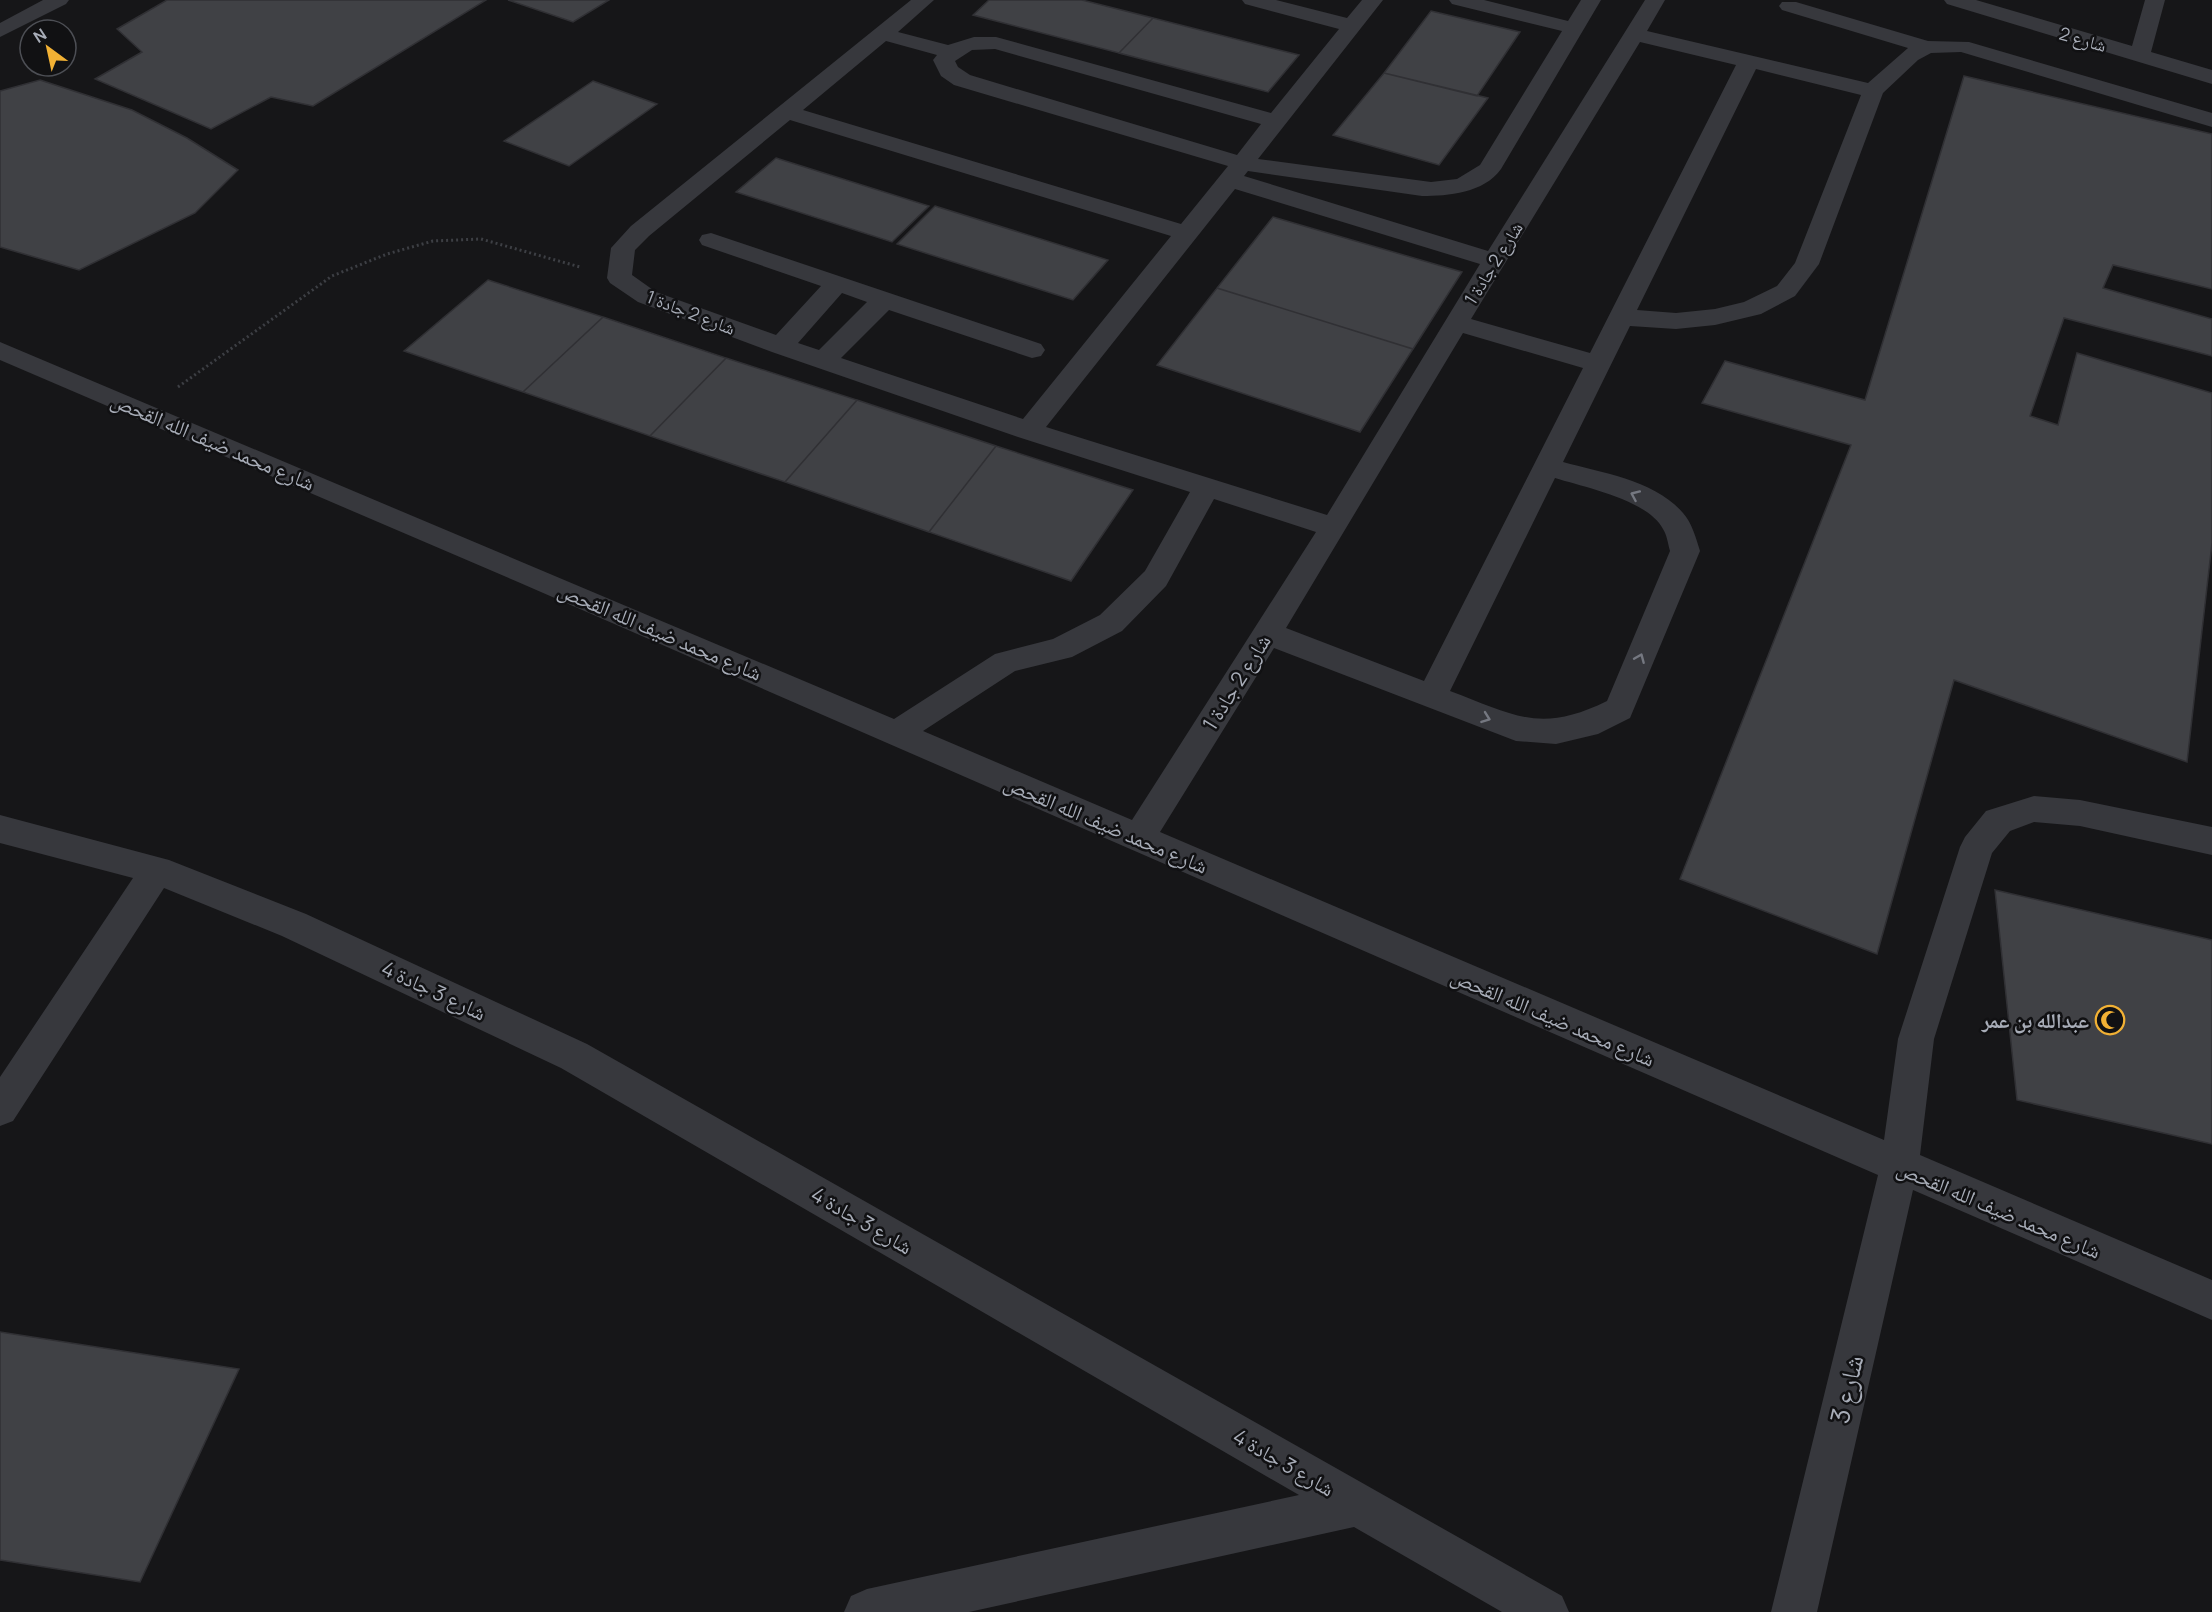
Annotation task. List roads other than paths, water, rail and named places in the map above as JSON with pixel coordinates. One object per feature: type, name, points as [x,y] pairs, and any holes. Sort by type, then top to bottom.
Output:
[{"type":"street","points":[[0,31],[59,0]]},
{"type":"street","points":[[787,112],[924,0]]},
{"type":"street","points":[[1252,0],[1353,26]]},
{"type":"street","points":[[1028,431],[1373,0]]},
{"type":"street","points":[[1459,0],[1490,4],[1573,28]]},
{"type":"street","points":[[1235,171],[1445,190],[1477,180],[1489,169],[1533,147],[1573,28],[1591,0]]},
{"type":"street","name":"شارع 2 جادة 1","points":[[1139,838],[1334,527],[1494,261],[1533,147],[1634,34],[1655,0]]},
{"type":"street","name":"شارع 2","points":[[1954,0],[2212,77]]},
{"type":"street","points":[[2140,56],[2155,0]]},
{"type":"street","points":[[1789,6],[1927,47],[1962,46],[2212,120]]},
{"type":"street","points":[[2006,58],[2041,26]]},
{"type":"street","points":[[883,34],[950,52]]},
{"type":"street","points":[[1634,34],[1873,92]]},
{"type":"street","points":[[1274,121],[996,43],[980,42],[961,46],[950,52],[944,60],[949,71],[962,80],[1494,261]]},
{"type":"street","points":[[1620,317],[1676,321],[1715,317],[1752,308],[1786,291],[1807,264],[1873,92],[1910,55],[1927,47]]},
{"type":"street","points":[[1431,697],[1549,467],[1620,317],[1749,61]]},
{"type":"street","points":[[787,112],[1185,233]]},
{"type":"street","name":"شارع 2 جادة 1","points":[[787,112],[640,231],[623,248],[619,278],[647,297],[781,346],[1028,431],[1334,527]]},
{"type":"street","points":[[711,240],[1032,350]]},
{"type":"street","points":[[781,346],[837,283]]},
{"type":"street","points":[[824,360],[885,300]]},
{"type":"street","points":[[1456,323],[1598,364]]},
{"type":"street","name":"شارع محمد ضيف الله القحص","points":[[0,351],[896,733],[2212,1300]]},
{"type":"street","points":[[1267,633],[1516,729],[1557,732],[1587,725],[1619,709],[1685,551],[1674,521],[1656,505],[1628,492],[1549,467]]},
{"type":"street","points":[[896,733],[1006,662],[1061,649],[1111,623],[1156,578],[1207,487]]},
{"type":"street","name":"شارع 3","points":[[1794,1612],[1899,1167],[1916,1040],[1977,847],[1998,821],[2034,809],[2080,813],[2212,841]]},
{"type":"street","name":"شارع 3 جادة 4","points":[[0,829],[157,870],[294,925],[574,1056],[1546,1612]]},
{"type":"street","points":[[0,1109],[157,870]]},
{"type":"street","points":[[867,1612],[1357,1504]]},
{"type":"place","name":"عبدالله بن عمر","points":[[2110,1020]]}]
